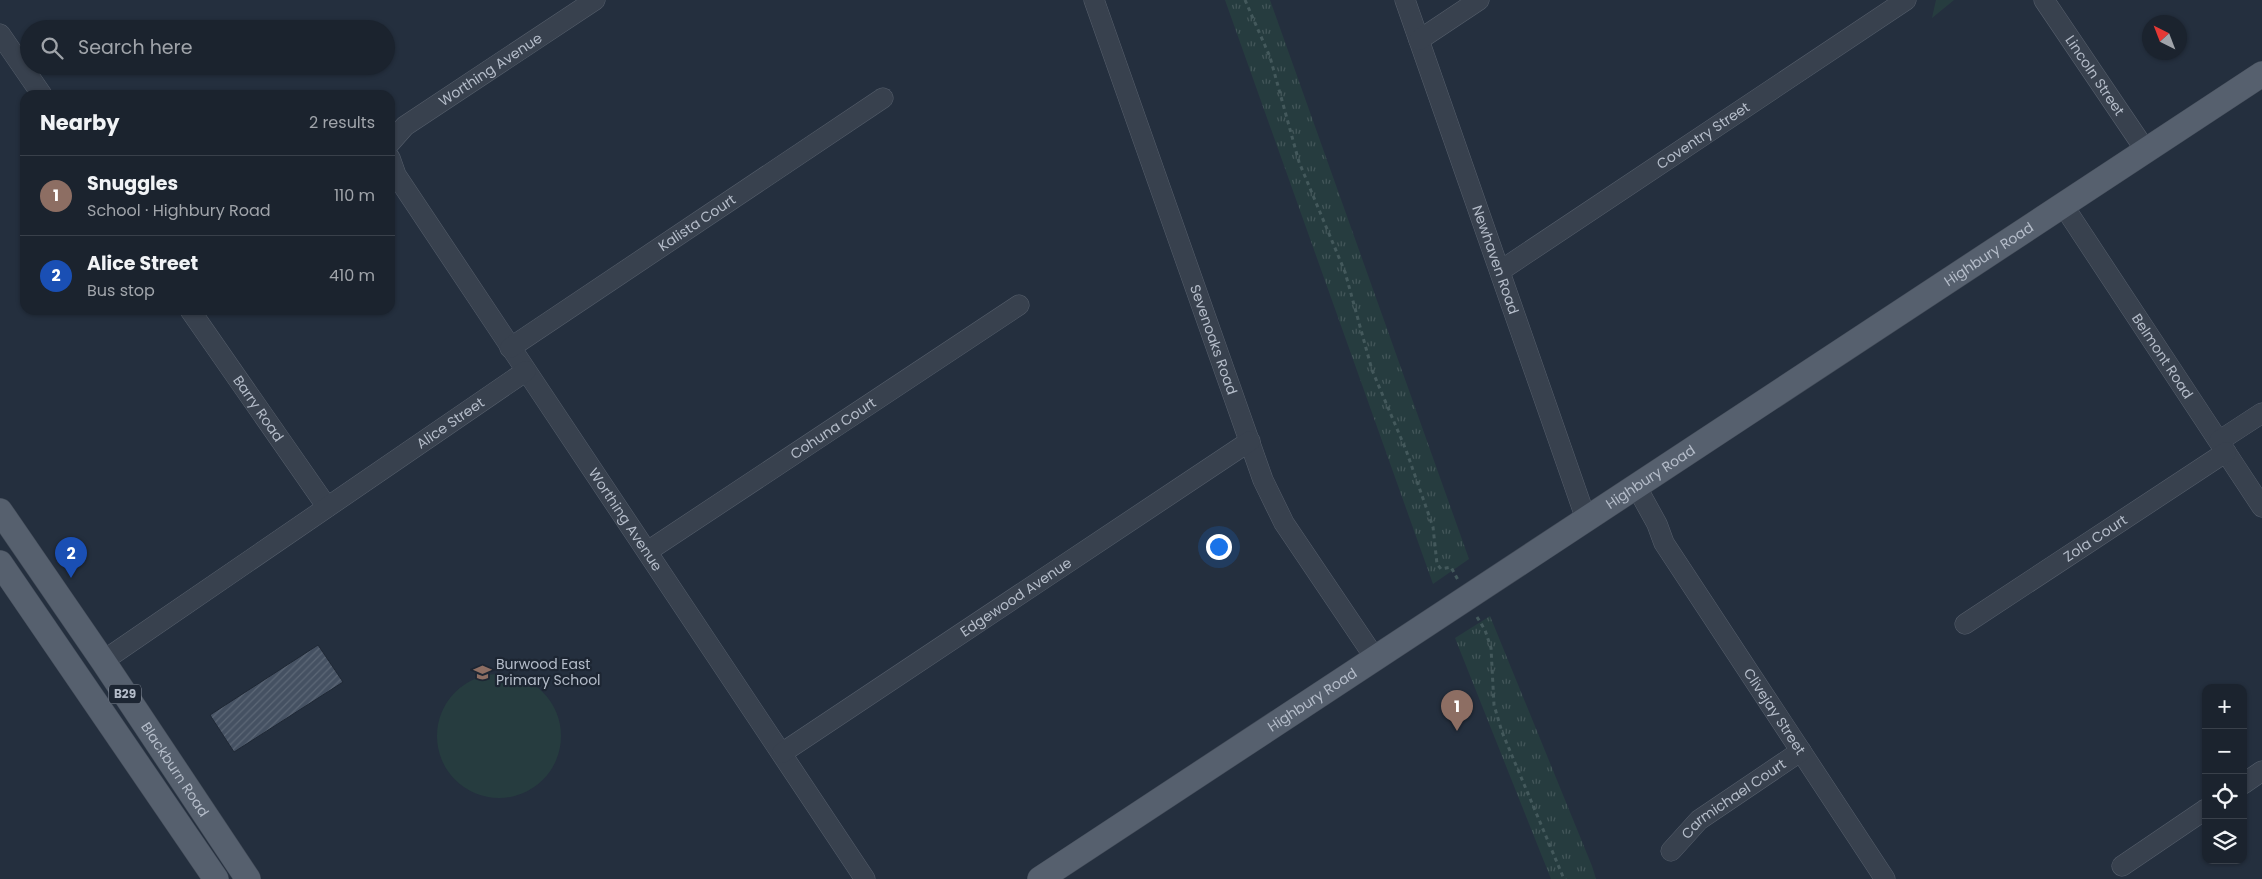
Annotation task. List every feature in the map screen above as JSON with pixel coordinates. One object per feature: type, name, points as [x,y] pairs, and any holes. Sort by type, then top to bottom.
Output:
[{"type":"main road","name":"Highbury Road","points":[[1040,879],[2262,74]]},
{"type":"main road","name":"Blackburn Road","points":[[0,511],[103,661],[248,879]]},
{"type":"main road","name":"Blackburn Road","points":[[0,563],[216,879]]},
{"type":"main road","points":[[80,679],[103,661]]},
{"type":"street","name":"Worthing Avenue","points":[[395,137],[405,126],[595,0]]},
{"type":"street","name":"Sevenoaks Road","points":[[1094,0],[1263,480],[1284,523],[1375,658]]},
{"type":"street","name":"Newhaven Road","points":[[1405,0],[1586,519]]},
{"type":"street","points":[[1419,40],[1479,0]]},
{"type":"street","name":"Coventry Street","points":[[1500,271],[1906,0]]},
{"type":"street","name":"Lincoln Street","points":[[2044,0],[2146,151]]},
{"type":"street","points":[[0,34],[20,63]]},
{"type":"street","points":[[28,75],[39,90]]},
{"type":"street","name":"Kalista Court","points":[[510,348],[883,98]]},
{"type":"street","name":"Worthing Avenue","points":[[395,172],[510,348],[648,551],[865,879]]},
{"type":"street","name":"Belmont Road","points":[[2063,205],[2262,507]]},
{"type":"street","name":"Cohuna Court","points":[[648,551],[1019,305]]},
{"type":"street","name":"Barry Road","points":[[193,315],[326,507]]},
{"type":"street","name":"Alice Street","points":[[103,661],[526,371]]},
{"type":"street","name":"Zola Court","points":[[1965,624],[2222,447],[2262,413]]},
{"type":"street","name":"Edgewood Avenue","points":[[782,753],[1250,441]]},
{"type":"street","name":"Clivejay Street","points":[[1629,491],[1649,530],[1664,544],[1885,879]]},
{"type":"street","name":"Carmichael Court","points":[[1671,852],[1699,820],[1801,751]]},
{"type":"street","points":[[2247,781],[2262,771]]},
{"type":"street","points":[[2122,866],[2202,812]]},
{"type":"path","points":[[1245,0],[1270,57],[1301,169],[1345,272],[1372,370],[1406,450],[1433,527],[1437,564],[1441,569],[1451,567],[1485,630],[1491,648],[1494,705],[1502,732],[1564,879]]},
{"type":"green space","points":[[1225,0],[1270,0],[1469,559],[1433,584]]},
{"type":"green space","points":[[1936,0],[1954,0],[1932,18]]},
{"type":"green space","points":[[1490,616],[1596,879],[1551,879],[1455,638]]},
{"type":"green space","points":[[499,674],[523,679],[534,684],[543,692],[551,701],[556,712],[561,736],[556,760],[551,771],[543,780],[534,788],[523,793],[499,798],[475,793],[464,788],[455,780],[447,771],[442,760],[437,736],[442,712],[447,701],[455,692],[464,684],[475,679]]},
{"type":"building","points":[[318,645],[343,682],[234,752],[210,715]]},
{"type":"place","name":"Alice Street","points":[[71,578]]},
{"type":"place","name":"Burwood East Primary School","points":[[482,672]]},
{"type":"place","name":"Snuggles","points":[[1457,731]]}]
